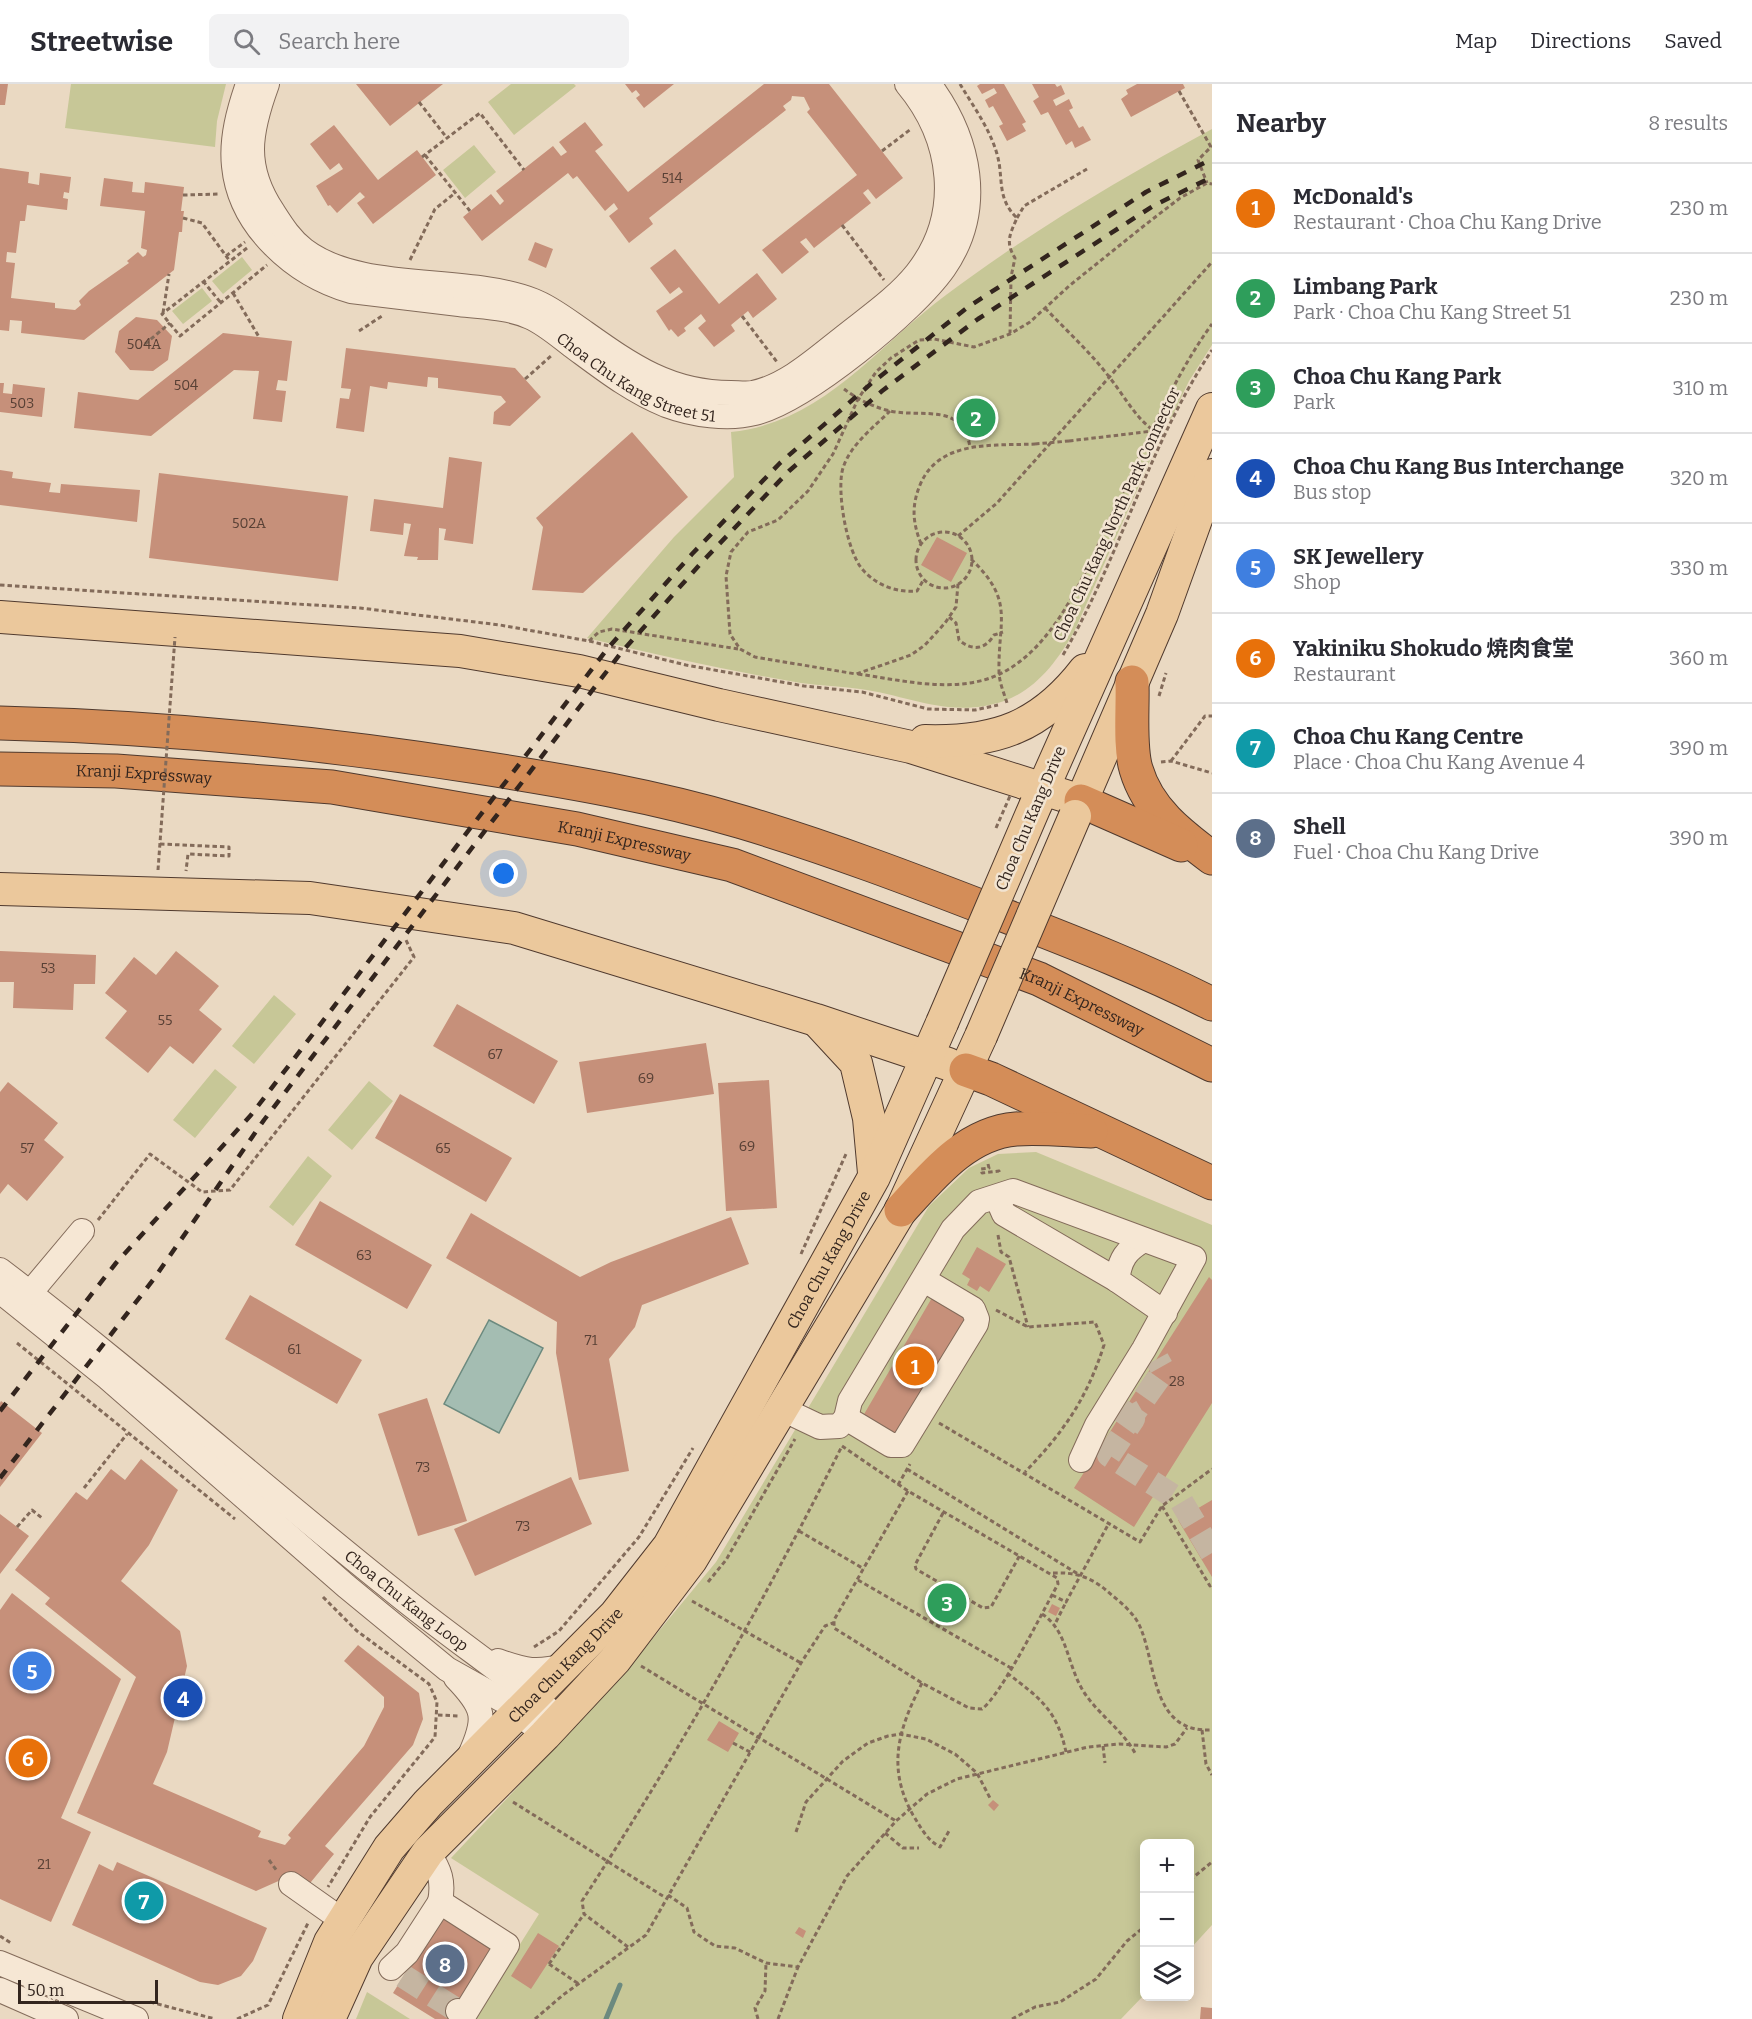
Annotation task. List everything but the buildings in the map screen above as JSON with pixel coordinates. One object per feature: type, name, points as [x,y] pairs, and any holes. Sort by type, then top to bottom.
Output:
[{"type":"highway","points":[[1132,682],[1136,768],[1156,808],[1172,828],[1212,860]]},
{"type":"highway","points":[[0,723],[119,726],[370,750],[593,785],[741,822],[883,868],[1099,953],[1171,983],[1212,1004]]},
{"type":"highway","name":"Kranji Expressway","points":[[0,769],[116,771],[332,787],[577,828],[732,865],[1039,979],[1212,1065]]},
{"type":"highway","points":[[1078,809],[1212,860]]},
{"type":"highway","points":[[966,1070],[991,1079],[1105,1131],[1212,1183]]},
{"type":"highway","points":[[901,1210],[957,1153],[980,1139],[1015,1129],[1105,1131]]},
{"type":"main road","name":"Choa Chu Kang Drive","points":[[299,2019],[312,1985],[330,1912],[428,1803],[615,1615],[669,1546],[874,1177],[928,1057],[1039,795],[1212,409]]},
{"type":"main road","name":"Choa Chu Kang Drive","points":[[329,2019],[357,1957],[428,1852],[553,1727],[615,1660],[691,1560],[901,1210],[981,1036],[1162,614],[1212,475]]},
{"type":"main road","points":[[0,617],[460,651],[579,671],[719,705],[911,747],[1078,809]]},
{"type":"main road","points":[[911,747],[920,740],[960,742],[1024,725],[1048,711],[1069,691],[1111,636]]},
{"type":"main road","points":[[0,889],[310,898],[514,928],[816,1020],[966,1070]]},
{"type":"main road","points":[[816,1020],[856,1063],[869,1118],[874,1177]]},
{"type":"main road","points":[[389,1848],[409,1842],[428,1852]]},
{"type":"main road","points":[[282,2019],[312,1985]]},
{"type":"street","name":"Choa Chu Kang Street 51","points":[[248,84],[233,142],[234,168],[243,198],[264,234],[296,266],[351,291],[502,309],[530,317],[621,381],[667,405],[711,416],[754,413],[793,397],[908,309],[945,266],[958,243],[967,213],[969,190],[967,162],[960,136],[929,84]]},
{"type":"street","name":"Choa Chu Kang Street 51","points":[[267,84],[255,117],[252,166],[264,198],[284,230],[304,250],[322,261],[369,275],[506,292],[536,302],[629,364],[674,386],[710,393],[752,393],[784,381],[816,359],[897,295],[928,256],[946,210],[947,167],[942,145],[929,115],[907,84]]},
{"type":"street","points":[[783,1404],[822,1419],[848,1409],[953,1229],[968,1211],[980,1202],[1013,1191],[1151,1242],[1207,1259],[1165,1313],[1150,1354],[1081,1460]]},
{"type":"street","points":[[997,1198],[1004,1214],[1117,1280],[1165,1313]]},
{"type":"street","points":[[30,1293],[88,1228]]},
{"type":"street","points":[[1117,1280],[1119,1263],[1128,1249],[1151,1242]]},
{"type":"street","name":"Choa Chu Kang Loop","points":[[0,1270],[30,1293],[249,1486],[346,1586],[447,1669],[504,1701],[526,1705]]},
{"type":"street","points":[[848,1409],[891,1445],[902,1445],[976,1324],[977,1318],[973,1309],[924,1280]]},
{"type":"street","name":"Choa Chu Kang Loop","points":[[0,1291],[108,1378],[249,1486],[473,1653],[526,1705],[553,1727]]},
{"type":"street","points":[[473,1653],[520,1670],[541,1672],[565,1666]]},
{"type":"street","points":[[447,1669],[473,1695],[481,1717],[482,1729],[464,1768]]},
{"type":"street","points":[[357,1957],[397,1972],[440,1902],[443,1885],[440,1872],[428,1852]]},
{"type":"street","points":[[291,1884],[330,1912]]},
{"type":"street","points":[[440,1902],[507,1945],[464,2015],[458,2011]]},
{"type":"street","points":[[0,1963],[136,2019]]},
{"type":"street","points":[[0,1990],[66,2019]]},
{"type":"path","points":[[960,84],[997,155],[1002,190],[1010,211],[1017,219]]},
{"type":"path","points":[[1179,91],[1211,147],[1198,160],[1210,184],[1180,198],[1010,334],[974,346],[934,339],[919,340],[891,358],[876,372],[858,399],[833,454],[808,491],[778,520],[748,532],[732,552],[726,576],[729,626],[735,644],[755,657],[929,685],[958,685],[999,674],[1026,656],[1053,626],[1074,594],[1153,431],[1193,353],[1212,324]]},
{"type":"path","points":[[419,102],[447,138]]},
{"type":"path","points":[[470,211],[424,156],[447,138],[480,113],[524,170]]},
{"type":"path","points":[[882,152],[917,124]]},
{"type":"path","points":[[1010,334],[1011,277],[1015,258],[1008,238],[1024,206],[1087,170]]},
{"type":"path","points":[[223,185],[225,194]]},
{"type":"path","points":[[411,256],[435,209],[455,193]]},
{"type":"path","points":[[183,195],[214,194]]},
{"type":"path","points":[[183,218],[202,223],[227,258]]},
{"type":"path","points":[[842,225],[887,283]]},
{"type":"path","points":[[162,314],[203,281],[248,239],[252,243]]},
{"type":"path","points":[[227,258],[245,249]]},
{"type":"path","points":[[264,256],[276,268]]},
{"type":"path","points":[[958,536],[997,503],[1212,262]]},
{"type":"path","points":[[162,314],[180,336],[262,269]]},
{"type":"path","points":[[162,314],[169,274]]},
{"type":"path","points":[[203,281],[221,303]]},
{"type":"path","points":[[233,293],[259,337]]},
{"type":"path","points":[[1045,308],[1110,378],[1153,431],[1164,436]]},
{"type":"path","points":[[359,331],[382,317],[384,310]]},
{"type":"path","points":[[742,316],[780,366],[774,368]]},
{"type":"path","points":[[145,344],[170,323]]},
{"type":"path","points":[[525,379],[556,352],[548,347]]},
{"type":"path","name":"Choa Chu Kang North Park Connector","points":[[1062,658],[1164,436],[1212,350]]},
{"type":"path","points":[[837,383],[858,399],[890,411],[936,415],[957,420],[967,431],[970,447]]},
{"type":"path","points":[[890,411],[857,444],[843,467],[841,487],[844,515],[855,557],[862,569],[874,579],[904,592],[916,591],[924,579]]},
{"type":"path","points":[[921,544],[913,521],[915,497],[922,480],[942,457],[970,447],[1035,444],[1153,431]]},
{"type":"path","points":[[942,532],[958,536],[969,548],[971,559],[969,572],[958,584],[941,588],[924,579],[916,560],[921,544],[933,534],[942,532]]},
{"type":"path","points":[[971,559],[999,595],[1003,632],[999,674],[1006,703],[1015,700]]},
{"type":"path","points":[[856,674],[911,655],[925,645],[956,607],[958,584]]},
{"type":"path","points":[[949,617],[957,623],[959,640],[974,648],[982,647],[990,642],[994,635],[1003,632]]},
{"type":"path","points":[[724,627],[729,626]]},
{"type":"path","points":[[589,641],[599,632],[612,629],[740,649]]},
{"type":"path","points":[[158,870],[175,637]]},
{"type":"path","points":[[1171,761],[1205,716],[1212,716]]},
{"type":"path","points":[[1155,763],[1171,761],[1212,773]]},
{"type":"path","points":[[160,844],[230,847],[229,856],[188,854],[186,872]]},
{"type":"path","points":[[88,1228],[150,1154],[202,1192],[230,1190],[414,957],[400,928]]},
{"type":"path","points":[[800,1255],[849,1147]]},
{"type":"path","points":[[1009,1257],[1028,1327],[1095,1322],[1104,1345],[1087,1391],[1071,1418],[1054,1443],[1025,1472]]},
{"type":"path","points":[[17,1343],[241,1524]]},
{"type":"path","points":[[935,1420],[1140,1542],[1162,1506],[1212,1469]]},
{"type":"path","points":[[84,1488],[127,1434]]},
{"type":"path","points":[[579,1984],[549,1964],[584,1914],[582,1901],[609,1862],[702,1704],[799,1531],[842,1446],[908,1491],[1053,1573],[1080,1575]]},
{"type":"path","points":[[527,1650],[545,1643],[559,1631],[639,1537],[693,1447]]},
{"type":"path","points":[[906,1469],[1104,1588],[1135,1618],[1141,1629],[1159,1693],[1170,1714],[1187,1728],[1212,1730]]},
{"type":"path","points":[[908,1491],[833,1623],[834,1630],[839,1634],[922,1683],[969,1708],[980,1709],[989,1703],[1058,1584],[1053,1573]]},
{"type":"path","points":[[1162,1506],[1210,1586],[1212,1585]]},
{"type":"path","points":[[17,1527],[32,1510],[42,1518]]},
{"type":"path","points":[[943,1512],[915,1565],[916,1569],[983,1608],[991,1607],[1020,1555]]},
{"type":"path","points":[[1056,1622],[1109,1523]]},
{"type":"path","points":[[799,1531],[864,1569]]},
{"type":"path","points":[[858,1580],[1011,1668]]},
{"type":"path","points":[[237,2019],[268,2005],[330,1912],[370,1816],[435,1737],[438,1715],[435,1694],[429,1684],[357,1631],[317,1590]]},
{"type":"path","points":[[1052,1595],[1066,1602]]},
{"type":"path","points":[[692,1601],[801,1663]]},
{"type":"path","points":[[1042,1614],[1056,1622],[1082,1690],[1135,1753]]},
{"type":"path","points":[[535,2019],[646,1935],[752,1753],[801,1663],[825,1626],[833,1623]]},
{"type":"path","points":[[638,1664],[896,1821]]},
{"type":"path","points":[[1007,1673],[1048,1707],[1057,1721],[1066,1752]]},
{"type":"path","points":[[922,1683],[911,1703],[900,1734],[898,1763],[903,1791],[909,1808],[932,1843],[940,1847],[949,1831]]},
{"type":"path","points":[[778,2019],[798,1967],[848,1876],[896,1821],[927,1794],[957,1779],[1066,1752],[1103,1746],[1166,1746],[1175,1743],[1187,1728]]},
{"type":"path","points":[[1202,1730],[1206,1764],[1212,1775]]},
{"type":"path","points":[[796,1832],[806,1802],[859,1748],[876,1740],[900,1734],[919,1737],[941,1746],[977,1773],[991,1800]]},
{"type":"path","points":[[733,1743],[752,1753]]},
{"type":"path","points":[[1103,1746],[1104,1763]]},
{"type":"path","points":[[520,1807],[687,1908],[694,1932],[715,1946],[735,1948],[766,1963],[798,1967]]},
{"type":"path","points":[[885,1833],[903,1848],[919,1848]]},
{"type":"path","points":[[1194,1877],[1212,1862]]},
{"type":"path","points":[[584,1914],[628,1947]]},
{"type":"path","points":[[1012,2019],[1035,2007],[1060,2002],[1096,1979],[1127,1941],[1140,1930]]},
{"type":"path","points":[[758,2019],[755,2008],[765,1990],[766,1963]]},
{"type":"green space","points":[[71,84],[226,84],[217,121],[215,147],[65,128]]},
{"type":"green space","points":[[511,84],[574,84],[576,86],[514,135],[488,102]]},
{"type":"green space","points":[[1212,129],[1212,345],[1189,381],[1171,419],[1164,416],[1147,450],[1153,454],[1074,632],[1061,653],[1036,682],[1016,696],[1004,701],[985,706],[949,707],[879,692],[801,683],[747,673],[587,638],[674,537],[734,477],[731,432],[764,425],[794,414],[821,398],[872,359],[920,315],[978,272],[1043,228],[1110,187]]},
{"type":"green space","points":[[474,145],[496,172],[465,198],[443,170]]},
{"type":"green space","points":[[242,257],[252,270],[223,294],[212,281]]},
{"type":"green space","points":[[202,288],[212,301],[183,324],[172,311]]},
{"type":"green space","points":[[274,995],[296,1014],[254,1064],[232,1046]]},
{"type":"green space","points":[[215,1069],[237,1087],[195,1138],[173,1120]]},
{"type":"green space","points":[[369,1081],[393,1101],[352,1150],[328,1130]]},
{"type":"green space","points":[[1036,1152],[1212,1225],[1212,1925],[1194,1945],[1194,1839],[1140,1839],[1140,1999],[1121,2019],[473,2019],[539,1914],[451,1858],[620,1678],[716,1562],[929,1206],[969,1168],[998,1154]]},
{"type":"green space","points":[[308,1156],[332,1176],[293,1226],[269,1207]]},
{"type":"green space","points":[[367,1992],[410,2019],[356,2019]]},
{"type":"shaded area","points":[[489,1320],[543,1348],[499,1433],[444,1404]]},
{"type":"waterway","points":[[606,2019],[620,1985]]},
{"type":"tunnel","points":[[1124,1427],[1160,1376],[1162,1368],[1157,1359]]},
{"type":"tunnel","points":[[1126,1407],[1133,1419],[1109,1455],[1181,1501],[1212,1553]]},
{"type":"tunnel","points":[[403,1976],[458,2011]]},
{"type":"railway","points":[[0,1411],[116,1263],[251,1115],[608,648],[692,554],[780,463],[873,382],[968,307],[1146,192],[1212,159]]},
{"type":"railway","points":[[0,1478],[153,1280],[264,1120],[620,654],[702,562],[789,471],[882,391],[978,319],[1153,206],[1212,177]]},
{"type":"place","name":"Limbang Park","points":[[976,418]]},
{"type":"place","name":"McDonald's","points":[[915,1366]]},
{"type":"place","name":"Choa Chu Kang Park","points":[[947,1603]]},
{"type":"place","name":"SK Jewellery","points":[[32,1671]]},
{"type":"place","name":"Choa Chu Kang Bus Interchange","points":[[183,1698]]},
{"type":"place","name":"Yakiniku Shokudo 焼肉食堂","points":[[28,1758]]},
{"type":"place","name":"Choa Chu Kang Centre","points":[[144,1901]]},
{"type":"place","name":"Shell","points":[[445,1964]]}]
